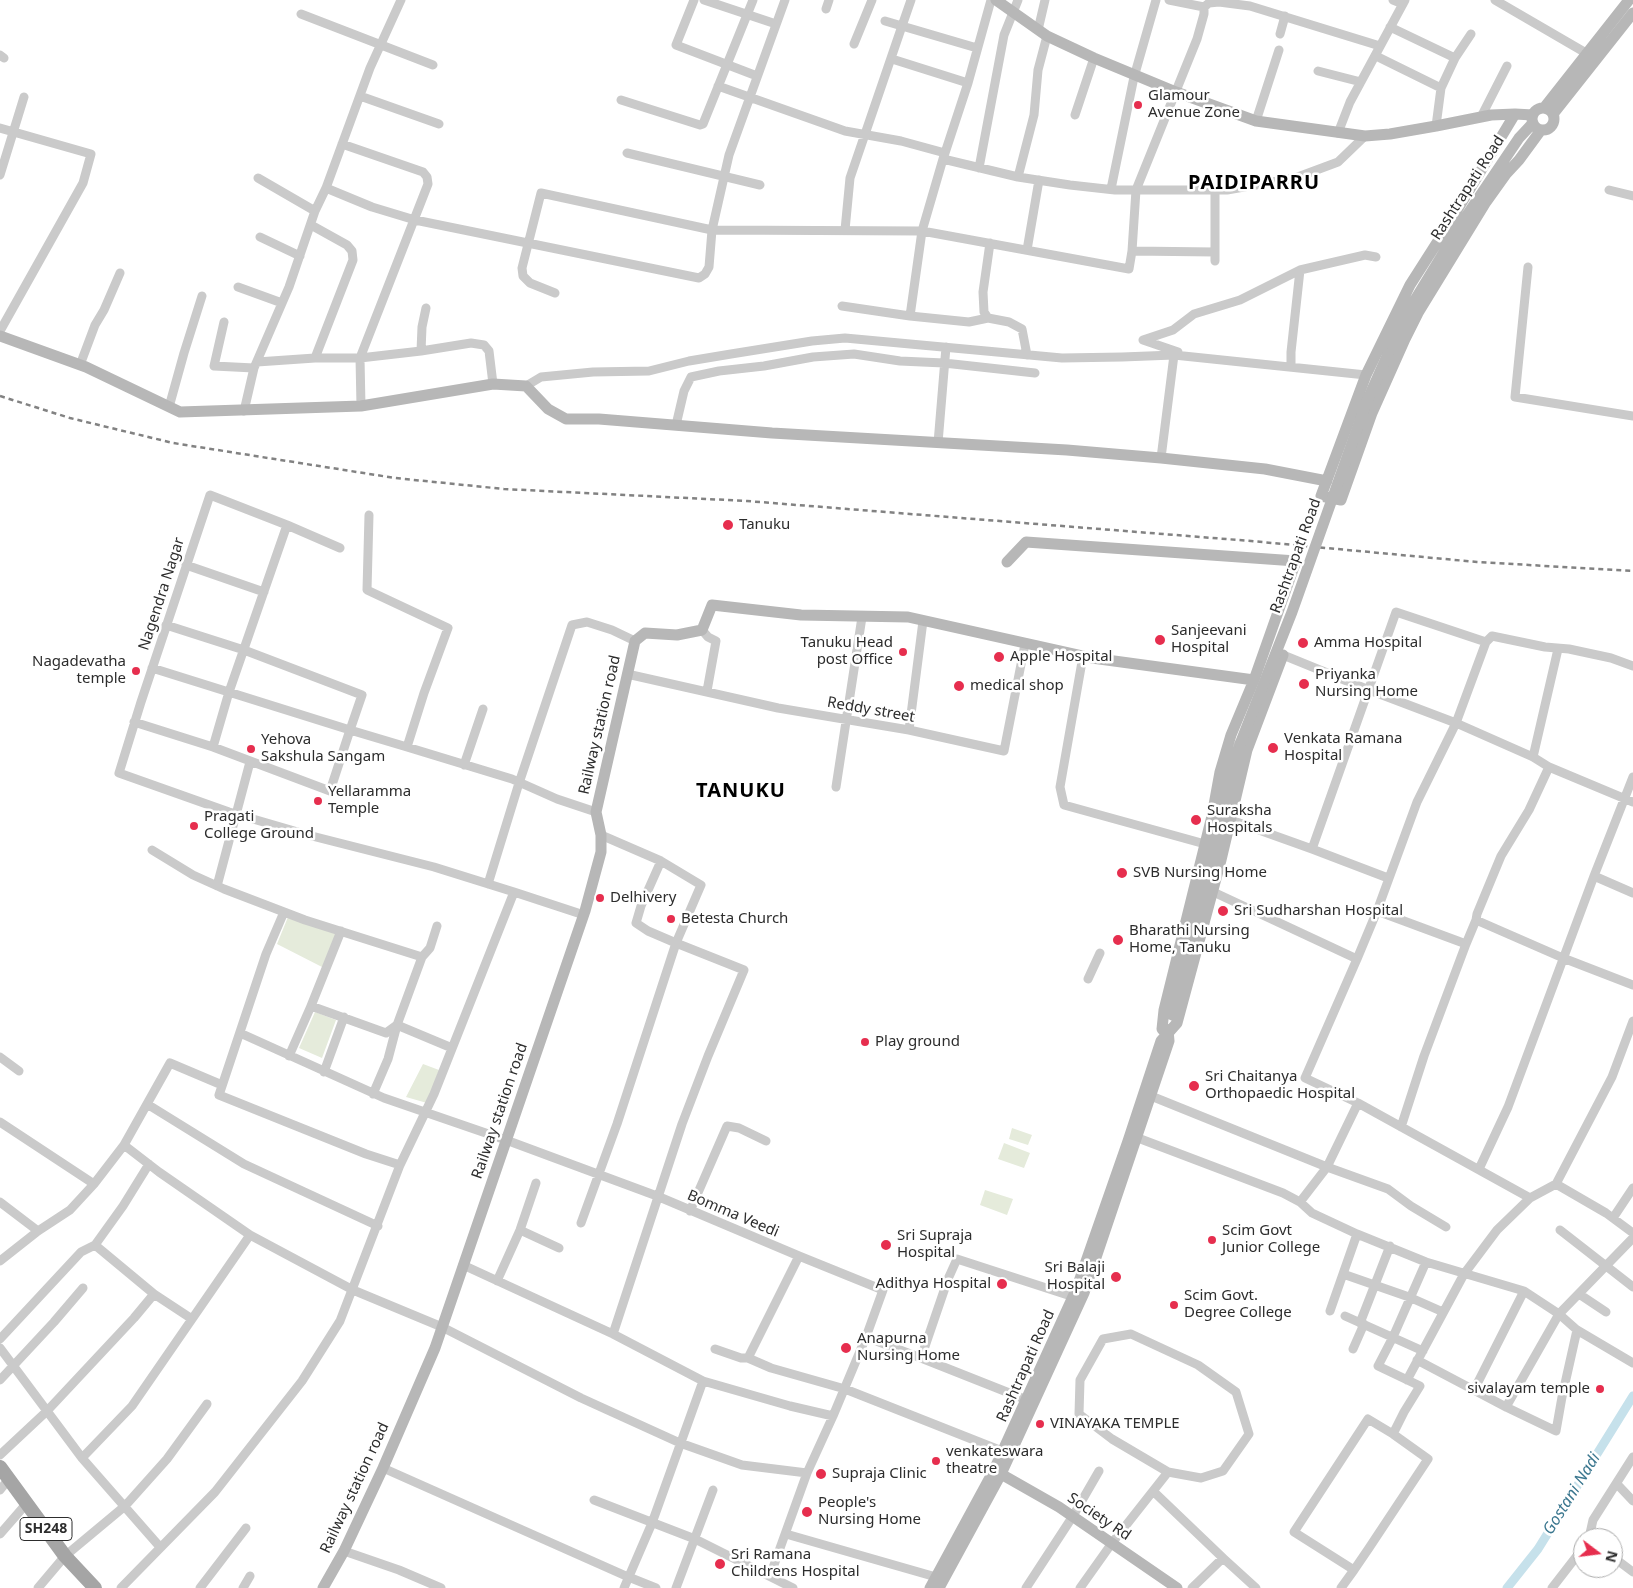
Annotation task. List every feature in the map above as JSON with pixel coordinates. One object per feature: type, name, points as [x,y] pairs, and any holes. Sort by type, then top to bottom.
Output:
[{"type":"main road","name":"SH248","points":[[0,1467],[4,1485],[27,1503],[65,1556],[95,1588]]},
{"type":"street","points":[[244,411],[256,365],[282,303],[370,68],[401,0]]},
{"type":"street","points":[[694,0],[676,45],[757,76]]},
{"type":"street","points":[[704,0],[747,16],[776,24]]},
{"type":"street","points":[[621,100],[702,125],[707,119],[718,86],[753,0]]},
{"type":"street","points":[[326,188],[372,207],[414,220],[699,278],[705,274],[709,267],[712,230],[723,176],[749,96],[785,0]]},
{"type":"street","points":[[826,9],[829,0]]},
{"type":"street","points":[[854,44],[872,0]]},
{"type":"street","points":[[845,230],[850,178],[911,0]]},
{"type":"street","points":[[910,316],[922,231],[968,83],[991,0]]},
{"type":"street","points":[[996,0],[1042,33],[1094,58],[1176,92],[1256,121],[1365,136],[1390,134],[1436,126],[1491,114],[1515,114],[1551,127],[1554,121],[1549,111]]},
{"type":"street","points":[[979,168],[1004,35],[1018,0]]},
{"type":"street","points":[[1018,177],[1034,115],[1045,0]]},
{"type":"street","points":[[1111,190],[1135,75],[1156,0]]},
{"type":"street","points":[[1169,0],[1204,7],[1209,3],[1219,2],[1251,3],[1285,16],[1380,46]]},
{"type":"street","points":[[1338,133],[1360,82],[1404,2],[1393,0]]},
{"type":"street","points":[[1495,0],[1586,53]]},
{"type":"street","points":[[1549,111],[1586,53],[1628,0]]},
{"type":"street","points":[[555,293],[530,283],[523,276],[522,268],[541,193],[712,230],[922,231],[1129,269],[1136,190],[1197,39],[1204,7]]},
{"type":"street","points":[[1549,111],[1633,13]]},
{"type":"street","points":[[300,14],[433,65]]},
{"type":"street","points":[[1280,34],[1285,16]]},
{"type":"street","points":[[885,21],[977,48]]},
{"type":"street","points":[[1390,27],[1455,58]]},
{"type":"street","points":[[1436,126],[1441,88],[1455,58],[1470,34]]},
{"type":"street","points":[[1256,121],[1279,50]]},
{"type":"street","points":[[1376,56],[1441,88]]},
{"type":"street","points":[[1075,115],[1094,58]]},
{"type":"street","points":[[892,59],[968,83]]},
{"type":"street","points":[[1481,117],[1507,66]]},
{"type":"street","points":[[1318,71],[1360,82]]},
{"type":"street","points":[[718,86],[846,131],[901,141],[979,168],[1018,177],[1111,190],[1227,190],[1295,178],[1338,162],[1365,136]]},
{"type":"street","points":[[360,96],[439,124]]},
{"type":"street","points":[[0,175],[24,97]]},
{"type":"street","points":[[1515,114],[1410,285],[1366,375],[1321,496],[1341,500],[1372,413],[1404,339],[1486,202],[1506,174],[1519,160],[1536,123],[1538,110],[1549,111]]},
{"type":"street","name":"Rashtrapati Road","points":[[930,1588],[937,1583],[1001,1474],[1027,1400],[1074,1297],[1161,1041],[1167,1034],[1226,821],[1230,774],[1292,612],[1367,401],[1413,303],[1463,221],[1518,138],[1536,123]]},
{"type":"street","points":[[0,128],[14,130],[91,154],[83,183],[0,331]]},
{"type":"street","points":[[342,144],[423,172],[427,177],[428,184],[360,358],[361,406]]},
{"type":"street","points":[[627,153],[760,185]]},
{"type":"street","points":[[258,178],[315,211]]},
{"type":"street","points":[[1028,250],[1039,180]]},
{"type":"street","points":[[1132,251],[1215,256],[1215,190]]},
{"type":"street","points":[[1609,190],[1633,196]]},
{"type":"street","points":[[311,225],[347,245],[352,251],[353,260],[315,358]]},
{"type":"street","points":[[260,237],[300,256]]},
{"type":"street","points":[[988,318],[984,312],[983,292],[990,243]]},
{"type":"street","points":[[1190,356],[1143,340],[1173,330],[1194,314],[1240,300],[1300,270],[1365,255],[1376,257]]},
{"type":"street","points":[[1528,267],[1515,397],[1633,416]]},
{"type":"street","points":[[1291,367],[1300,270]]},
{"type":"street","points":[[80,365],[95,325],[104,310],[120,273]]},
{"type":"street","points":[[238,287],[282,303]]},
{"type":"street","points":[[169,407],[202,296]]},
{"type":"street","points":[[842,306],[969,322],[988,318],[1009,322],[1022,329],[1027,355]]},
{"type":"street","points":[[421,351],[422,327],[426,308]]},
{"type":"street","points":[[224,322],[214,366],[256,365],[315,358],[360,358],[471,343],[484,345],[489,351],[492,384]]},
{"type":"street","points":[[0,336],[80,365],[180,412],[361,406],[492,384],[526,386],[541,377],[594,372],[649,371],[689,361],[812,341],[846,338],[1062,358],[1190,356],[1366,375]]},
{"type":"street","points":[[938,443],[946,347]]},
{"type":"street","points":[[676,426],[684,391],[691,377],[718,371],[764,366],[813,357],[854,354],[900,361],[944,363],[1035,373]]},
{"type":"street","points":[[1161,458],[1174,355]]},
{"type":"street","points":[[526,386],[548,409],[566,419],[600,419],[772,433],[1161,458],[1264,469],[1327,481]]},
{"type":"street","points":[[1352,409],[1372,413]]},
{"type":"street","name":"Nagendra Nagar","points":[[236,814],[119,773],[134,722],[210,495],[287,525]]},
{"type":"street","points":[[369,515],[367,590],[448,628],[424,693],[407,747]]},
{"type":"street","points":[[213,747],[228,692],[287,525],[340,548]]},
{"type":"street","points":[[1007,562],[1026,542],[1296,561],[1254,680],[1231,735],[1223,762],[1164,1010],[1162,1029],[1167,1034]]},
{"type":"street","points":[[186,565],[264,592]]},
{"type":"street","points":[[707,692],[716,641],[708,637],[702,630],[712,605],[801,614],[908,617],[1083,656],[1254,680]]},
{"type":"street","points":[[1312,849],[1396,612],[1486,642]]},
{"type":"street","points":[[836,787],[862,617]]},
{"type":"street","points":[[909,730],[924,621]]},
{"type":"street","points":[[488,884],[519,783],[572,624],[587,622],[612,630],[635,641]]},
{"type":"street","points":[[134,722],[213,747],[330,791],[362,695],[244,650],[166,625]]},
{"type":"street","name":"Railway station road","points":[[323,1588],[344,1551],[383,1468],[434,1348],[584,915],[601,852],[601,835],[596,812],[635,641],[645,633],[677,635],[702,630]]},
{"type":"street","points":[[1530,1198],[1358,1103],[1305,1078],[1357,959],[1417,802],[1456,723],[1486,642],[1492,636],[1558,649],[1569,649],[1611,658],[1633,666]]},
{"type":"street","name":"Reddy street","points":[[627,674],[778,708],[909,730],[1004,751],[1025,644]]},
{"type":"street","points":[[1533,758],[1558,649]]},
{"type":"street","points":[[1388,878],[1312,849],[1226,821],[1247,750],[1283,655],[1456,723],[1549,767],[1633,802]]},
{"type":"street","points":[[1083,656],[1060,787],[1064,805],[1205,844]]},
{"type":"street","points":[[152,668],[464,765],[596,812]]},
{"type":"street","points":[[464,765],[482,709]]},
{"type":"street","points":[[217,886],[250,762]]},
{"type":"street","points":[[1401,1127],[1424,1056],[1476,920],[1476,914],[1501,856],[1529,810],[1549,767]]},
{"type":"street","points":[[1479,1170],[1508,1107],[1633,776]]},
{"type":"street","points":[[236,814],[434,867],[584,915]]},
{"type":"street","points":[[580,1224],[617,1124],[676,943],[701,885],[661,861],[601,835]]},
{"type":"street","points":[[152,850],[193,875],[217,886],[284,912],[422,957]]},
{"type":"street","points":[[612,1334],[657,1196],[708,1056],[744,970],[648,931],[636,923],[641,906],[661,861]]},
{"type":"street","points":[[1594,876],[1633,893]]},
{"type":"street","points":[[1208,890],[1357,959]]},
{"type":"street","points":[[121,1588],[214,1492],[302,1381],[340,1321],[400,1165],[452,1048],[514,892]]},
{"type":"street","points":[[1376,911],[1466,944]]},
{"type":"street","points":[[284,912],[266,954],[219,1095],[366,1154],[400,1165]]},
{"type":"street","points":[[1476,920],[1563,958],[1633,985]]},
{"type":"street","points":[[374,1094],[388,1059],[397,1025],[422,957],[430,948],[437,926]]},
{"type":"street","points":[[289,1056],[341,931]]},
{"type":"street","points":[[1088,979],[1100,953]]},
{"type":"street","points":[[311,1006],[386,1033],[397,1025]]},
{"type":"street","points":[[324,1072],[344,1017]]},
{"type":"street","points":[[397,1025],[452,1048]]},
{"type":"street","points":[[1407,1380],[1464,1274],[1497,1230],[1530,1198],[1556,1184],[1612,1077],[1632,1025]]},
{"type":"street","points":[[240,1033],[374,1094],[598,1174]]},
{"type":"street","name":"Rashtrapati Road","points":[[937,1583],[1007,1453],[1084,1293],[1169,1042],[1167,1034]]},
{"type":"street","points":[[0,1056],[19,1071]]},
{"type":"street","points":[[0,1261],[38,1231],[70,1210],[94,1184],[124,1145],[170,1063],[222,1085]]},
{"type":"street","points":[[1151,1096],[1327,1167],[1388,1189],[1411,1206],[1446,1227]]},
{"type":"street","points":[[1300,1202],[1327,1167],[1358,1103]]},
{"type":"street","points":[[147,1104],[244,1164],[378,1226]]},
{"type":"street","points":[[0,1122],[94,1184]]},
{"type":"street","points":[[690,1211],[726,1126],[739,1128],[766,1141]]},
{"type":"street","points":[[1138,1138],[1276,1190],[1300,1202],[1312,1213],[1426,1262],[1524,1291],[1559,1314],[1577,1330],[1631,1361]]},
{"type":"street","points":[[124,1145],[250,1235],[353,1290],[442,1327],[581,1398],[680,1443],[742,1465],[807,1473]]},
{"type":"street","points":[[0,1339],[81,1252],[95,1245],[123,1206],[149,1164]]},
{"type":"street","name":"Bomma Veedi","points":[[598,1174],[657,1196],[883,1290],[866,1337]]},
{"type":"street","points":[[497,1281],[520,1230],[536,1183]]},
{"type":"street","points":[[1556,1184],[1613,1218],[1633,1233]]},
{"type":"street","points":[[1613,1218],[1633,1188]]},
{"type":"street","points":[[0,1202],[38,1231]]},
{"type":"street","points":[[520,1230],[560,1248]]},
{"type":"street","points":[[1560,1230],[1633,1287]]},
{"type":"street","points":[[1330,1311],[1358,1234]]},
{"type":"street","points":[[82,1458],[132,1406],[250,1235]]},
{"type":"street","points":[[1506,1407],[1559,1314],[1633,1238]]},
{"type":"street","points":[[95,1245],[154,1294],[192,1319]]},
{"type":"street","points":[[1353,1349],[1390,1246]]},
{"type":"street","points":[[748,1358],[798,1256]]},
{"type":"street","points":[[920,1358],[957,1259],[1074,1297]]},
{"type":"street","points":[[1393,1434],[1420,1386],[1378,1366],[1426,1262]]},
{"type":"street","points":[[463,1265],[612,1334],[704,1381],[790,1406],[833,1416]]},
{"type":"street","points":[[1343,1274],[1443,1312]]},
{"type":"street","points":[[0,1380],[83,1288]]},
{"type":"street","points":[[1474,1390],[1524,1291]]},
{"type":"street","points":[[0,1455],[47,1411],[154,1294]]},
{"type":"street","points":[[1579,1294],[1606,1312]]},
{"type":"street","points":[[1345,1316],[1423,1352]]},
{"type":"street","points":[[1417,1360],[1556,1431],[1577,1330]]},
{"type":"street","points":[[1131,1334],[1198,1365],[1236,1392],[1249,1434],[1223,1471],[1201,1478],[1168,1472],[1112,1440],[1079,1414],[1080,1380],[1103,1339],[1131,1334]]},
{"type":"street","points":[[770,1576],[807,1473],[866,1337],[1027,1400]]},
{"type":"street","points":[[0,1348],[82,1458],[160,1547]]},
{"type":"street","points":[[716,1349],[741,1358],[748,1358],[771,1368],[845,1389],[1007,1453]]},
{"type":"street","points":[[624,1588],[652,1523],[704,1381]]},
{"type":"street","points":[[38,1588],[65,1556],[125,1506],[167,1459],[207,1404]]},
{"type":"street","points":[[1341,1588],[1354,1570],[1428,1459],[1368,1419],[1294,1532],[1354,1570]]},
{"type":"street","points":[[1592,1528],[1593,1520],[1633,1458]]},
{"type":"street","points":[[383,1468],[656,1588]]},
{"type":"street","points":[[1026,1588],[1073,1516],[1099,1470]]},
{"type":"street","points":[[1080,1588],[1112,1543],[1168,1472]]},
{"type":"street","name":"Society Rd","points":[[1001,1474],[1073,1516],[1177,1588]]},
{"type":"street","points":[[1617,1484],[1633,1501]]},
{"type":"street","points":[[676,1588],[713,1490]]},
{"type":"street","points":[[1153,1491],[1256,1588]]},
{"type":"street","points":[[594,1500],[695,1539],[793,1588]]},
{"type":"street","points":[[0,1534],[27,1503]]},
{"type":"street","points":[[200,1588],[246,1528]]},
{"type":"street","points":[[786,1534],[937,1583]]},
{"type":"street","points":[[344,1551],[399,1570],[441,1588]]},
{"type":"street","points":[[1192,1588],[1223,1558]]},
{"type":"street","points":[[1552,1588],[1573,1561]]},
{"type":"street","points":[[243,1588],[250,1576]]},
{"type":"green space","points":[[288,917],[336,934],[324,968],[277,944]]},
{"type":"green space","points":[[315,1012],[336,1020],[322,1058],[299,1048]]},
{"type":"green space","points":[[423,1064],[439,1070],[427,1103],[406,1097]]},
{"type":"green space","points":[[1012,1128],[1032,1135],[1028,1145],[1009,1139]]},
{"type":"green space","points":[[1004,1143],[1030,1153],[1024,1168],[998,1159]]},
{"type":"green space","points":[[985,1190],[1013,1199],[1007,1215],[980,1205]]},
{"type":"waterway","name":"Gostani Nadi","points":[[1507,1588],[1538,1549],[1633,1396]]},
{"type":"railway","points":[[0,396],[70,418],[173,443],[395,478],[504,489],[747,501],[1251,541],[1477,562],[1633,571]]},
{"type":"place","name":"Glamour Avenue Zone","points":[[1138,105]]},
{"type":"place","name":"Tanuku","points":[[728,525]]},
{"type":"place","name":"Sanjeevani Hospital","points":[[1160,640]]},
{"type":"place","name":"Amma Hospital","points":[[1303,643]]},
{"type":"place","name":"Tanuku Head post Office","points":[[903,652]]},
{"type":"place","name":"Apple Hospital","points":[[999,657]]},
{"type":"place","name":"Nagadevatha temple","points":[[136,671]]},
{"type":"place","name":"Priyanka Nursing Home","points":[[1304,684]]},
{"type":"place","name":"medical shop","points":[[959,686]]},
{"type":"place","name":"Venkata Ramana Hospital","points":[[1273,748]]},
{"type":"place","name":"Yehova Sakshula Sangam","points":[[251,749]]},
{"type":"place","name":"Yellaramma Temple","points":[[318,801]]},
{"type":"place","name":"Suraksha Hospitals","points":[[1196,820]]},
{"type":"place","name":"Pragati College Ground","points":[[194,826]]},
{"type":"place","name":"SVB Nursing Home","points":[[1122,873]]},
{"type":"place","name":"Delhivery","points":[[600,898]]},
{"type":"place","name":"Sri Sudharshan Hospital","points":[[1223,911]]},
{"type":"place","name":"Betesta Church","points":[[671,919]]},
{"type":"place","name":"Bharathi Nursing Home, Tanuku","points":[[1118,940]]},
{"type":"place","name":"Play ground","points":[[865,1042]]},
{"type":"place","name":"Sri Chaitanya Orthopaedic Hospital","points":[[1194,1086]]},
{"type":"place","name":"Scim Govt Junior College","points":[[1212,1240]]},
{"type":"place","name":"Sri Supraja Hospital","points":[[886,1245]]},
{"type":"place","name":"Sri Balaji Hospital","points":[[1116,1277]]},
{"type":"place","name":"Adithya Hospital","points":[[1002,1284]]},
{"type":"place","name":"Scim Govt. Degree College","points":[[1174,1305]]},
{"type":"place","name":"Anapurna Nursing Home","points":[[846,1348]]},
{"type":"place","name":"sivalayam temple","points":[[1600,1389]]},
{"type":"place","name":"VINAYAKA TEMPLE","points":[[1040,1424]]},
{"type":"place","name":"venkateswara theatre","points":[[936,1461]]},
{"type":"place","name":"Supraja Clinic","points":[[821,1474]]},
{"type":"place","name":"People's Nursing Home","points":[[807,1512]]},
{"type":"place","name":"Sri Ramana Childrens Hospital","points":[[720,1564]]},
{"type":"district","name":"PAIDIPARRU","points":[[1254,183]]},
{"type":"district","name":"TANUKU","points":[[741,791]]}]
